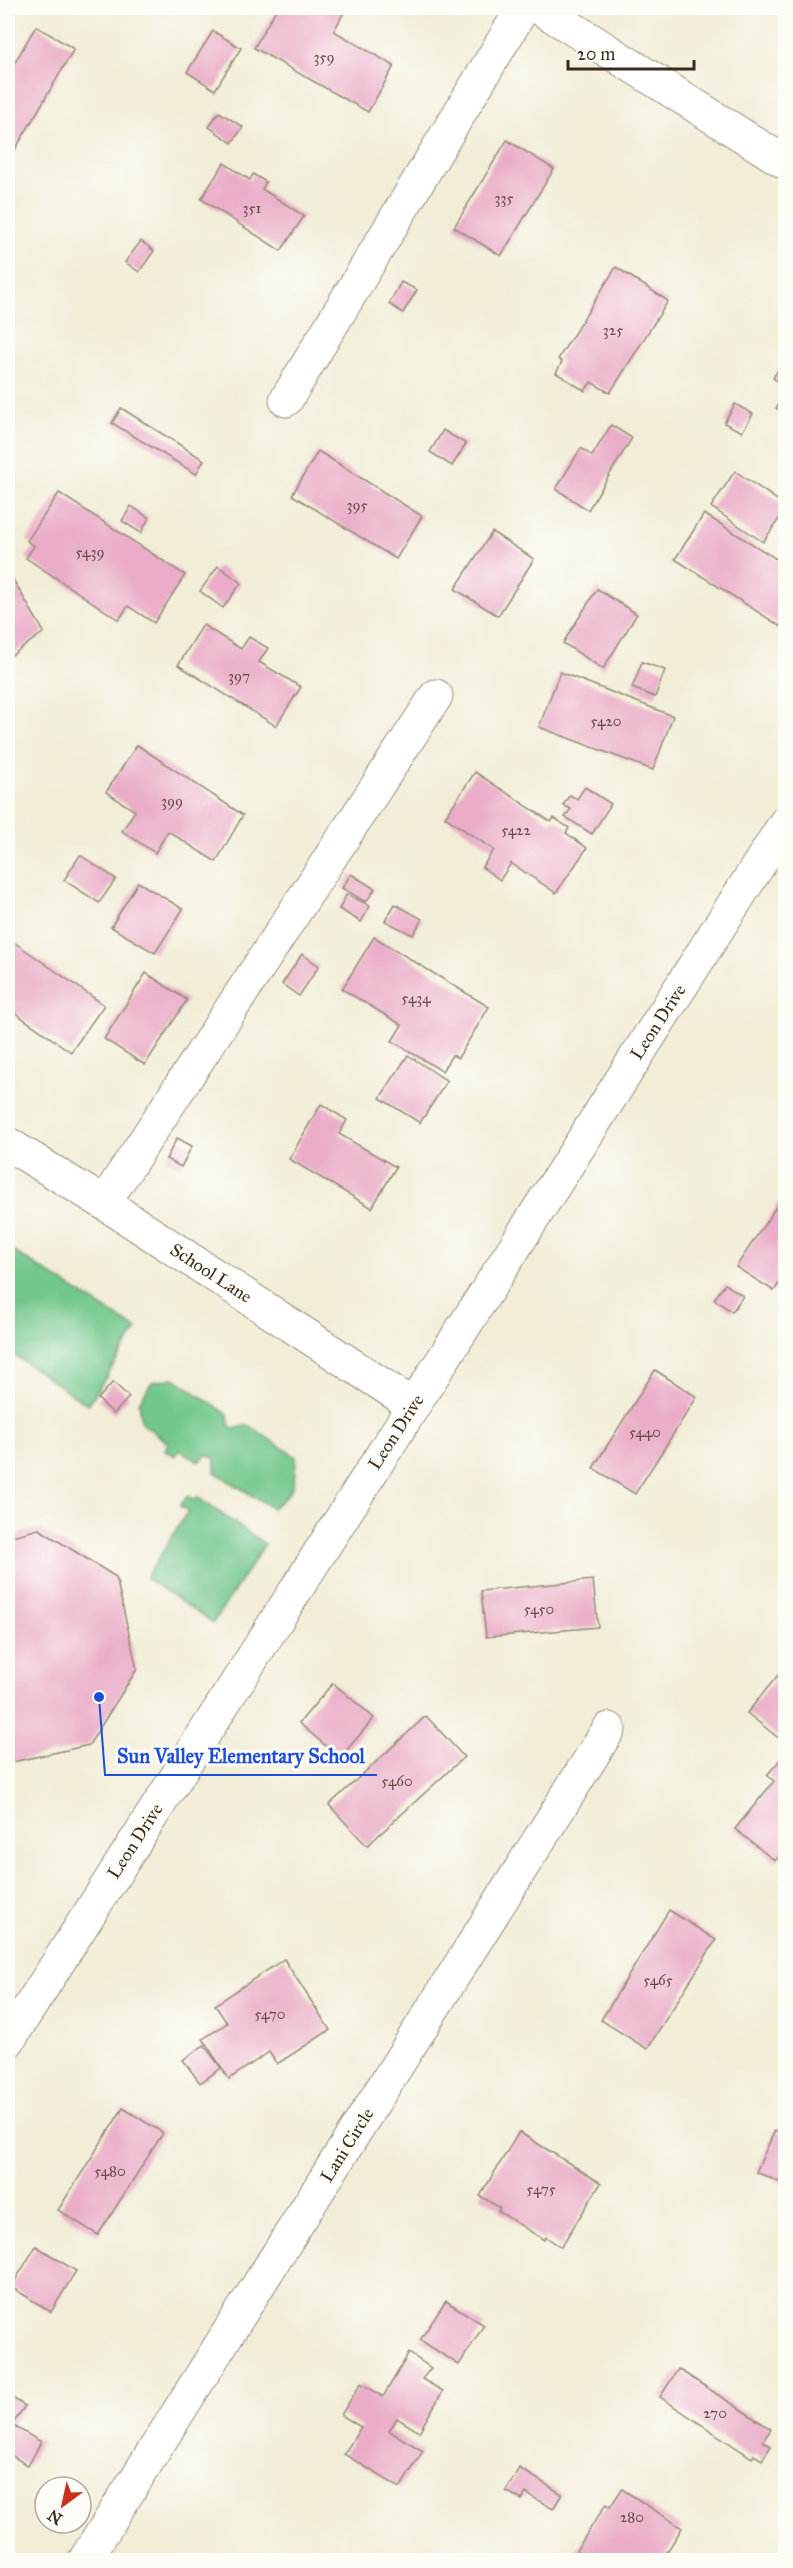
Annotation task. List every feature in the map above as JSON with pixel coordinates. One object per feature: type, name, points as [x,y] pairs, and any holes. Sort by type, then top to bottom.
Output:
[{"type":"street","points":[[286,400],[523,8]]},
{"type":"street","points":[[540,8],[783,156]]},
{"type":"street","points":[[104,1203],[436,696]]},
{"type":"street","name":"Leon Drive","points":[[8,2041],[786,822]]},
{"type":"street","name":"School Lane","points":[[8,1144],[104,1203],[413,1405]]},
{"type":"street","name":"Lani Circle","points":[[85,2560],[609,1730]]},
{"type":"green space","points":[[8,1248],[137,1329],[88,1405],[8,1351]]},
{"type":"green space","points":[[174,1378],[228,1415],[229,1425],[234,1429],[248,1425],[296,1457],[292,1487],[280,1502],[272,1508],[215,1472],[215,1459],[207,1454],[199,1462],[179,1450],[175,1456],[165,1450],[168,1443],[142,1423],[139,1402],[152,1382]]},
{"type":"green space","points":[[187,1496],[194,1500],[197,1497],[265,1544],[213,1623],[146,1578],[188,1511],[180,1506]]},
{"type":"building","points":[[277,8],[337,8],[344,12],[334,31],[394,66],[368,112],[254,48]]},
{"type":"building","points":[[36,26],[74,49],[15,150],[8,145],[8,74]]},
{"type":"building","points":[[213,31],[241,48],[215,90],[187,72]]},
{"type":"building","points":[[219,112],[243,127],[232,143],[209,127]]},
{"type":"building","points":[[507,140],[554,169],[501,256],[454,227]]},
{"type":"building","points":[[224,163],[250,180],[253,174],[266,182],[262,189],[304,216],[281,251],[201,199]]},
{"type":"building","points":[[141,241],[154,251],[139,272],[125,262]]},
{"type":"building","points":[[616,267],[668,301],[610,393],[591,382],[585,391],[556,373],[562,362],[558,359]]},
{"type":"building","points":[[401,282],[417,290],[403,313],[389,304]]},
{"type":"building","points":[[786,358],[786,387],[773,378]]},
{"type":"building","points":[[786,394],[786,414],[776,408]]},
{"type":"building","points":[[735,404],[753,414],[742,432],[724,423]]},
{"type":"building","points":[[121,408],[204,460],[196,474],[112,423]]},
{"type":"building","points":[[611,425],[632,438],[588,510],[556,489],[581,448],[592,456]]},
{"type":"building","points":[[443,430],[466,444],[452,466],[430,452]]},
{"type":"building","points":[[318,451],[422,516],[396,559],[292,495]]},
{"type":"building","points":[[735,471],[786,506],[763,542],[711,507]]},
{"type":"building","points":[[59,493],[185,575],[154,623],[128,606],[119,620],[26,558],[34,546],[27,541]]},
{"type":"building","points":[[131,506],[149,518],[141,533],[122,521]]},
{"type":"building","points":[[704,514],[786,565],[786,630],[675,559]]},
{"type":"building","points":[[492,532],[534,559],[498,616],[455,589]]},
{"type":"building","points":[[218,566],[241,583],[223,608],[200,591]]},
{"type":"building","points":[[8,571],[44,632],[8,658]]},
{"type":"building","points":[[597,589],[637,614],[603,669],[563,643]]},
{"type":"building","points":[[203,625],[241,649],[249,637],[268,648],[259,662],[301,687],[276,726],[178,665]]},
{"type":"building","points":[[642,662],[665,670],[655,697],[632,688]]},
{"type":"building","points":[[560,672],[673,716],[653,770],[539,727]]},
{"type":"building","points":[[137,745],[243,815],[216,862],[168,831],[155,853],[122,831],[135,811],[106,792]]},
{"type":"building","points":[[475,772],[551,822],[554,818],[569,828],[566,833],[587,848],[556,893],[511,863],[500,880],[482,867],[494,850],[445,817]]},
{"type":"building","points":[[585,787],[611,804],[592,834],[565,817],[571,809],[563,805],[570,795],[577,799]]},
{"type":"building","points":[[80,855],[116,879],[99,903],[64,880]]},
{"type":"building","points":[[351,874],[375,889],[366,902],[342,888]]},
{"type":"building","points":[[138,882],[183,909],[155,953],[111,927]]},
{"type":"building","points":[[347,894],[370,906],[361,922],[339,909]]},
{"type":"building","points":[[395,904],[422,919],[413,935],[385,921]]},
{"type":"building","points":[[374,937],[489,1007],[458,1058],[452,1055],[442,1071],[392,1041],[402,1025],[342,989]]},
{"type":"building","points":[[8,938],[104,1005],[71,1052],[8,1008]]},
{"type":"building","points":[[302,954],[319,966],[299,996],[282,984]]},
{"type":"building","points":[[146,973],[187,1000],[145,1065],[104,1039]]},
{"type":"building","points":[[408,1055],[447,1081],[420,1123],[380,1098]]},
{"type":"building","points":[[321,1104],[347,1120],[339,1134],[396,1167],[372,1208],[289,1159]]},
{"type":"building","points":[[177,1138],[192,1146],[181,1167],[166,1159]]},
{"type":"building","points":[[786,1192],[786,1273],[774,1291],[736,1267]]},
{"type":"building","points":[[725,1284],[743,1296],[732,1312],[714,1299]]},
{"type":"building","points":[[655,1370],[697,1397],[635,1494],[593,1468]]},
{"type":"building","points":[[113,1382],[129,1397],[114,1414],[98,1399]]},
{"type":"building","points":[[39,1529],[116,1577],[137,1669],[89,1745],[8,1763],[8,1537]]},
{"type":"building","points":[[593,1580],[598,1627],[486,1637],[481,1591]]},
{"type":"building","points":[[779,1674],[786,1679],[786,1744],[747,1713]]},
{"type":"building","points":[[333,1683],[374,1718],[340,1758],[299,1723]]},
{"type":"building","points":[[426,1716],[464,1757],[367,1846],[329,1805]]},
{"type":"building","points":[[786,1753],[786,1848],[775,1861],[735,1829],[774,1781],[767,1775]]},
{"type":"building","points":[[669,1910],[716,1940],[647,2049],[601,2020]]},
{"type":"building","points":[[284,1959],[330,2030],[277,2064],[269,2052],[229,2079],[203,2039],[227,2023],[215,2005]]},
{"type":"building","points":[[204,2045],[221,2068],[200,2083],[183,2060]]},
{"type":"building","points":[[123,2108],[163,2133],[98,2235],[58,2210]]},
{"type":"building","points":[[775,2130],[786,2135],[786,2185],[756,2172]]},
{"type":"building","points":[[519,2132],[601,2183],[561,2247],[546,2237],[544,2240],[498,2211],[500,2208],[480,2196]]},
{"type":"building","points":[[36,2246],[76,2271],[51,2312],[11,2287]]},
{"type":"building","points":[[446,2301],[484,2325],[459,2365],[420,2340]]},
{"type":"building","points":[[409,2353],[431,2368],[422,2379],[443,2391],[419,2432],[397,2418],[389,2431],[423,2451],[400,2488],[344,2454],[361,2427],[341,2415],[361,2383],[383,2397]]},
{"type":"building","points":[[678,2369],[771,2429],[763,2441],[771,2446],[762,2460],[754,2455],[752,2458],[660,2397]]},
{"type":"building","points":[[8,2395],[25,2406],[12,2425],[41,2442],[28,2466],[8,2453]]},
{"type":"building","points":[[519,2468],[562,2494],[553,2509],[526,2493],[522,2500],[506,2491]]},
{"type":"building","points":[[622,2489],[682,2528],[662,2560],[570,2560],[606,2504],[610,2507]]},
{"type":"place","name":"Sun Valley Elementary School","points":[[99,1697]]}]
